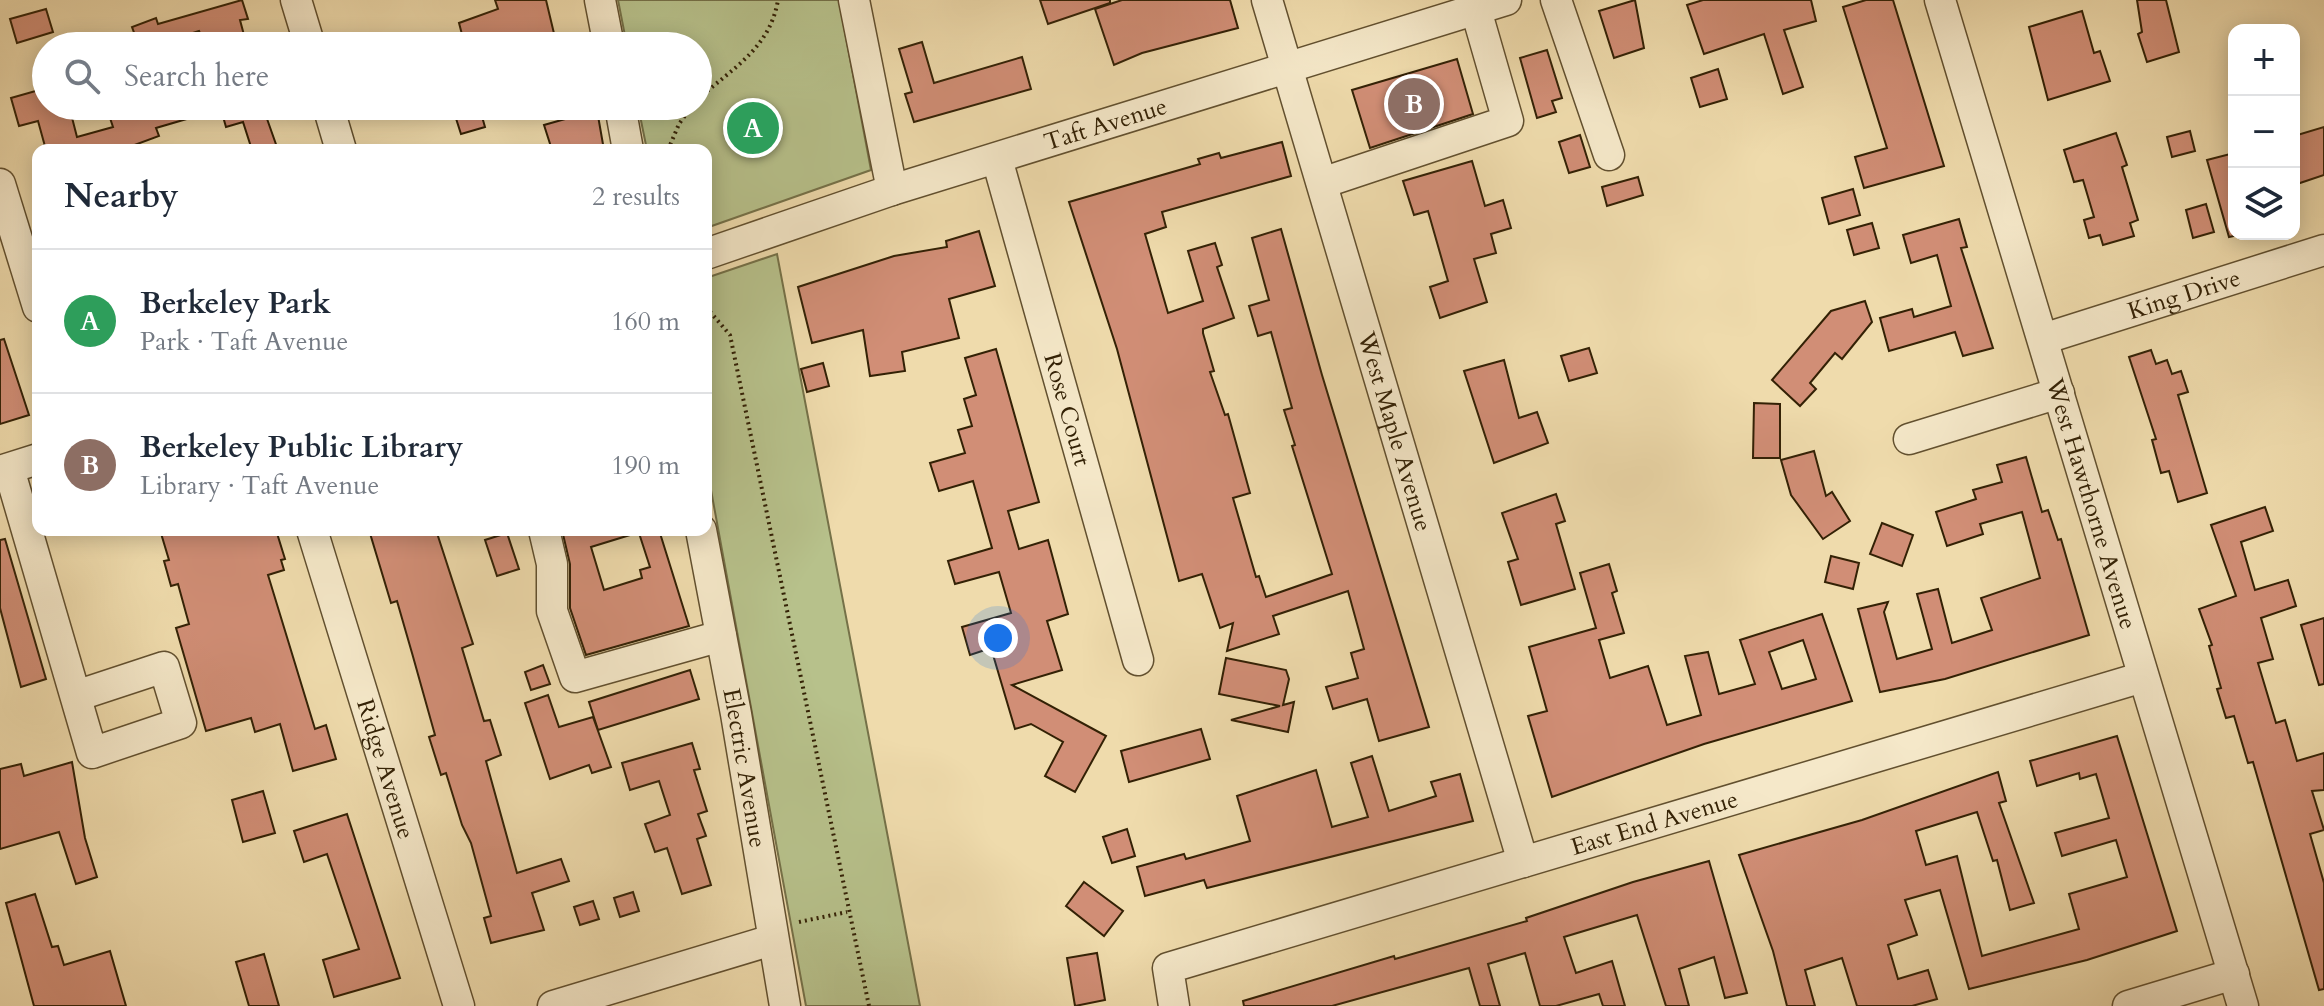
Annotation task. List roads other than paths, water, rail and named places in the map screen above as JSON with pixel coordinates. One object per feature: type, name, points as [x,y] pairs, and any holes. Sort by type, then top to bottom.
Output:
[{"type":"street","points":[[296,0],[306,32]]},
{"type":"street","points":[[600,0],[606,32]]},
{"type":"street","points":[[854,0],[892,190]]},
{"type":"street","name":"West Maple Avenue","points":[[1267,0],[1523,862]]},
{"type":"street","name":"Taft Avenue","points":[[712,252],[892,190],[1288,70],[1506,0]]},
{"type":"street","points":[[1556,0],[1609,155]]},
{"type":"street","name":"West Hawthorne Avenue","points":[[1940,0],[2243,1006]]},
{"type":"street","points":[[1322,183],[1508,121],[1476,10]]},
{"type":"street","points":[[332,120],[339,144]]},
{"type":"street","points":[[623,120],[627,144]]},
{"type":"street","name":"Rose Court","points":[[997,159],[1138,660]]},
{"type":"street","points":[[0,184],[32,288]]},
{"type":"street","name":"King Drive","points":[[2043,339],[2324,250]]},
{"type":"street","points":[[1909,439],[2059,393]]},
{"type":"street","points":[[32,461],[4,470],[76,696]]},
{"type":"street","name":"Ridge Avenue","points":[[314,536],[459,1006]]},
{"type":"street","points":[[545,536],[552,564],[552,611],[575,677],[721,636]]},
{"type":"street","name":"Electric Avenue","points":[[702,536],[785,1006]]},
{"type":"street","name":"East End Avenue","points":[[1174,1006],[1168,968],[2143,677]]},
{"type":"street","points":[[553,1006],[770,931]]},
{"type":"street","points":[[2128,1006],[2234,974]]},
{"type":"place","name":"Berkeley Public Library","points":[[1414,104]]},
{"type":"place","name":"Berkeley Park","points":[[753,128]]}]
